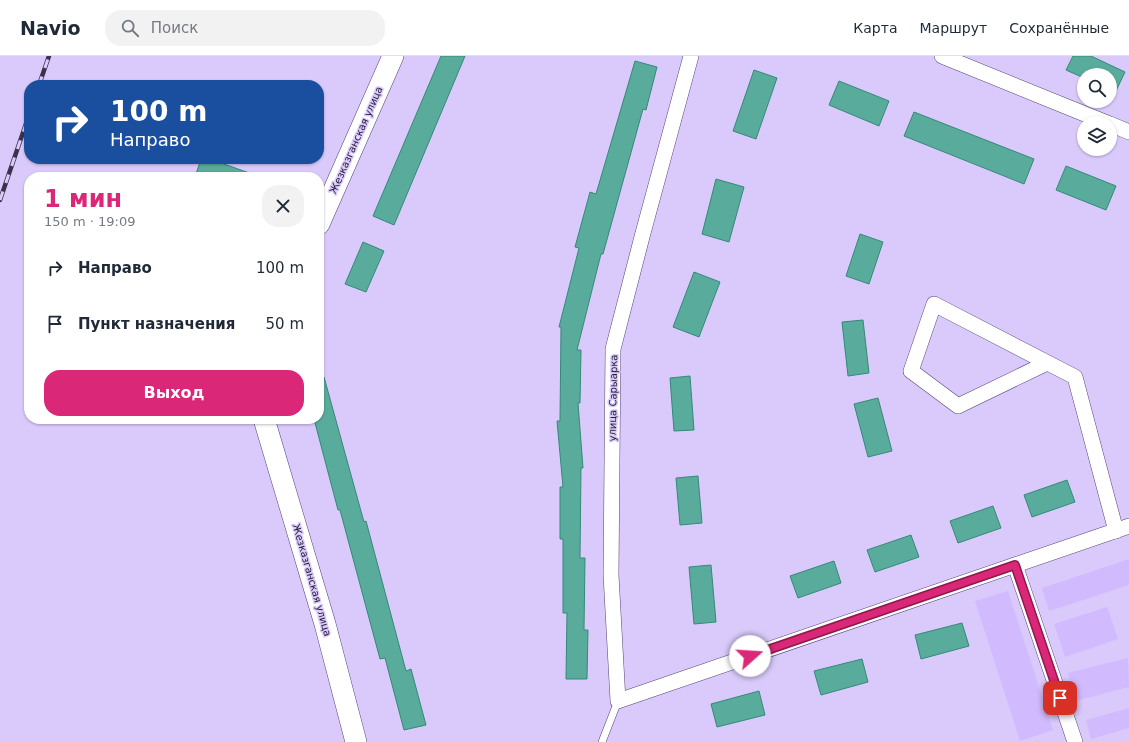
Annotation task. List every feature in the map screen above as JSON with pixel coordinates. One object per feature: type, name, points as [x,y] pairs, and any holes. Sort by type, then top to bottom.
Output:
[{"type":"street","name":"Жезказганская улица","points":[[324,213],[393,56]]},
{"type":"street","name":"улица Сарыарка","points":[[618,701],[611,575],[614,350],[643,233],[691,56]]},
{"type":"street","points":[[942,56],[1089,116]]},
{"type":"street","points":[[1117,127],[1129,132]]},
{"type":"street","points":[[618,701],[1123,529],[1075,377],[934,304],[911,371],[958,406],[1047,363]]},
{"type":"street","name":"Жезказганская улица","points":[[265,424],[325,624],[356,742]]},
{"type":"street","points":[[1015,565],[1074,742]]},
{"type":"lane","points":[[602,742],[618,701]]},
{"type":"shaded area","points":[[1129,559],[1129,585],[1049,611],[1042,588]]},
{"type":"shaded area","points":[[1008,591],[1053,730],[1020,741],[975,601]]},
{"type":"shaded area","points":[[1107,607],[1118,639],[1065,657],[1054,624]]},
{"type":"shaded area","points":[[1128,658],[1129,687],[1075,701],[1068,673]]},
{"type":"shaded area","points":[[1129,708],[1129,728],[1091,739],[1086,720]]},
{"type":"building","points":[[441,56],[465,56],[394,225],[373,216]]},
{"type":"building","points":[[1073,56],[1091,56],[1116,68],[1077,68],[1077,75],[1066,70]]},
{"type":"building","points":[[635,61],[657,67],[646,110],[643,109],[603,254],[601,254],[577,350],[581,350],[580,403],[578,403],[583,468],[581,468],[580,558],[585,558],[584,630],[588,630],[587,679],[566,679],[567,613],[563,613],[563,539],[560,539],[560,487],[563,487],[557,421],[560,421],[561,327],[559,327],[579,248],[575,247],[590,192],[596,194]]},
{"type":"building","points":[[1117,68],[1125,72],[1117,89]]},
{"type":"building","points":[[754,70],[777,78],[756,139],[733,131]]},
{"type":"building","points":[[839,81],[889,101],[879,126],[829,105]]},
{"type":"building","points":[[914,112],[1034,159],[1024,184],[904,136]]},
{"type":"building","points":[[199,164],[224,164],[247,172],[197,172]]},
{"type":"building","points":[[1066,166],[1116,186],[1106,210],[1056,190]]},
{"type":"building","points":[[716,179],[744,187],[729,242],[702,234]]},
{"type":"building","points":[[860,234],[883,242],[869,284],[846,276]]},
{"type":"building","points":[[363,242],[384,251],[366,292],[345,284]]},
{"type":"building","points":[[694,272],[720,282],[699,337],[673,327]]},
{"type":"building","points":[[863,320],[869,373],[848,376],[842,322]]},
{"type":"building","points":[[690,376],[694,430],[674,431],[670,378]]},
{"type":"building","points":[[324,377],[364,522],[366,521],[406,671],[411,669],[426,725],[404,730],[385,658],[380,659],[340,510],[338,510],[315,424],[324,424]]},
{"type":"building","points":[[878,398],[892,451],[868,457],[854,404]]},
{"type":"building","points":[[698,476],[702,523],[680,525],[676,478]]},
{"type":"building","points":[[1067,480],[1075,502],[1032,517],[1024,495]]},
{"type":"building","points":[[993,506],[1001,528],[958,543],[950,521]]},
{"type":"building","points":[[911,535],[919,557],[875,572],[867,550]]},
{"type":"building","points":[[834,561],[841,583],[798,598],[790,576]]},
{"type":"building","points":[[711,565],[716,622],[694,624],[689,567]]},
{"type":"building","points":[[962,623],[969,646],[921,659],[915,635]]},
{"type":"building","points":[[862,659],[868,682],[821,695],[814,671]]},
{"type":"building","points":[[759,691],[765,715],[717,727],[711,704]]},
{"type":"railway","points":[[41,80],[49,56]]},
{"type":"railway","points":[[0,200],[24,130]]},
{"type":"route","points":[[750,656],[1015,565],[1060,698]]}]
